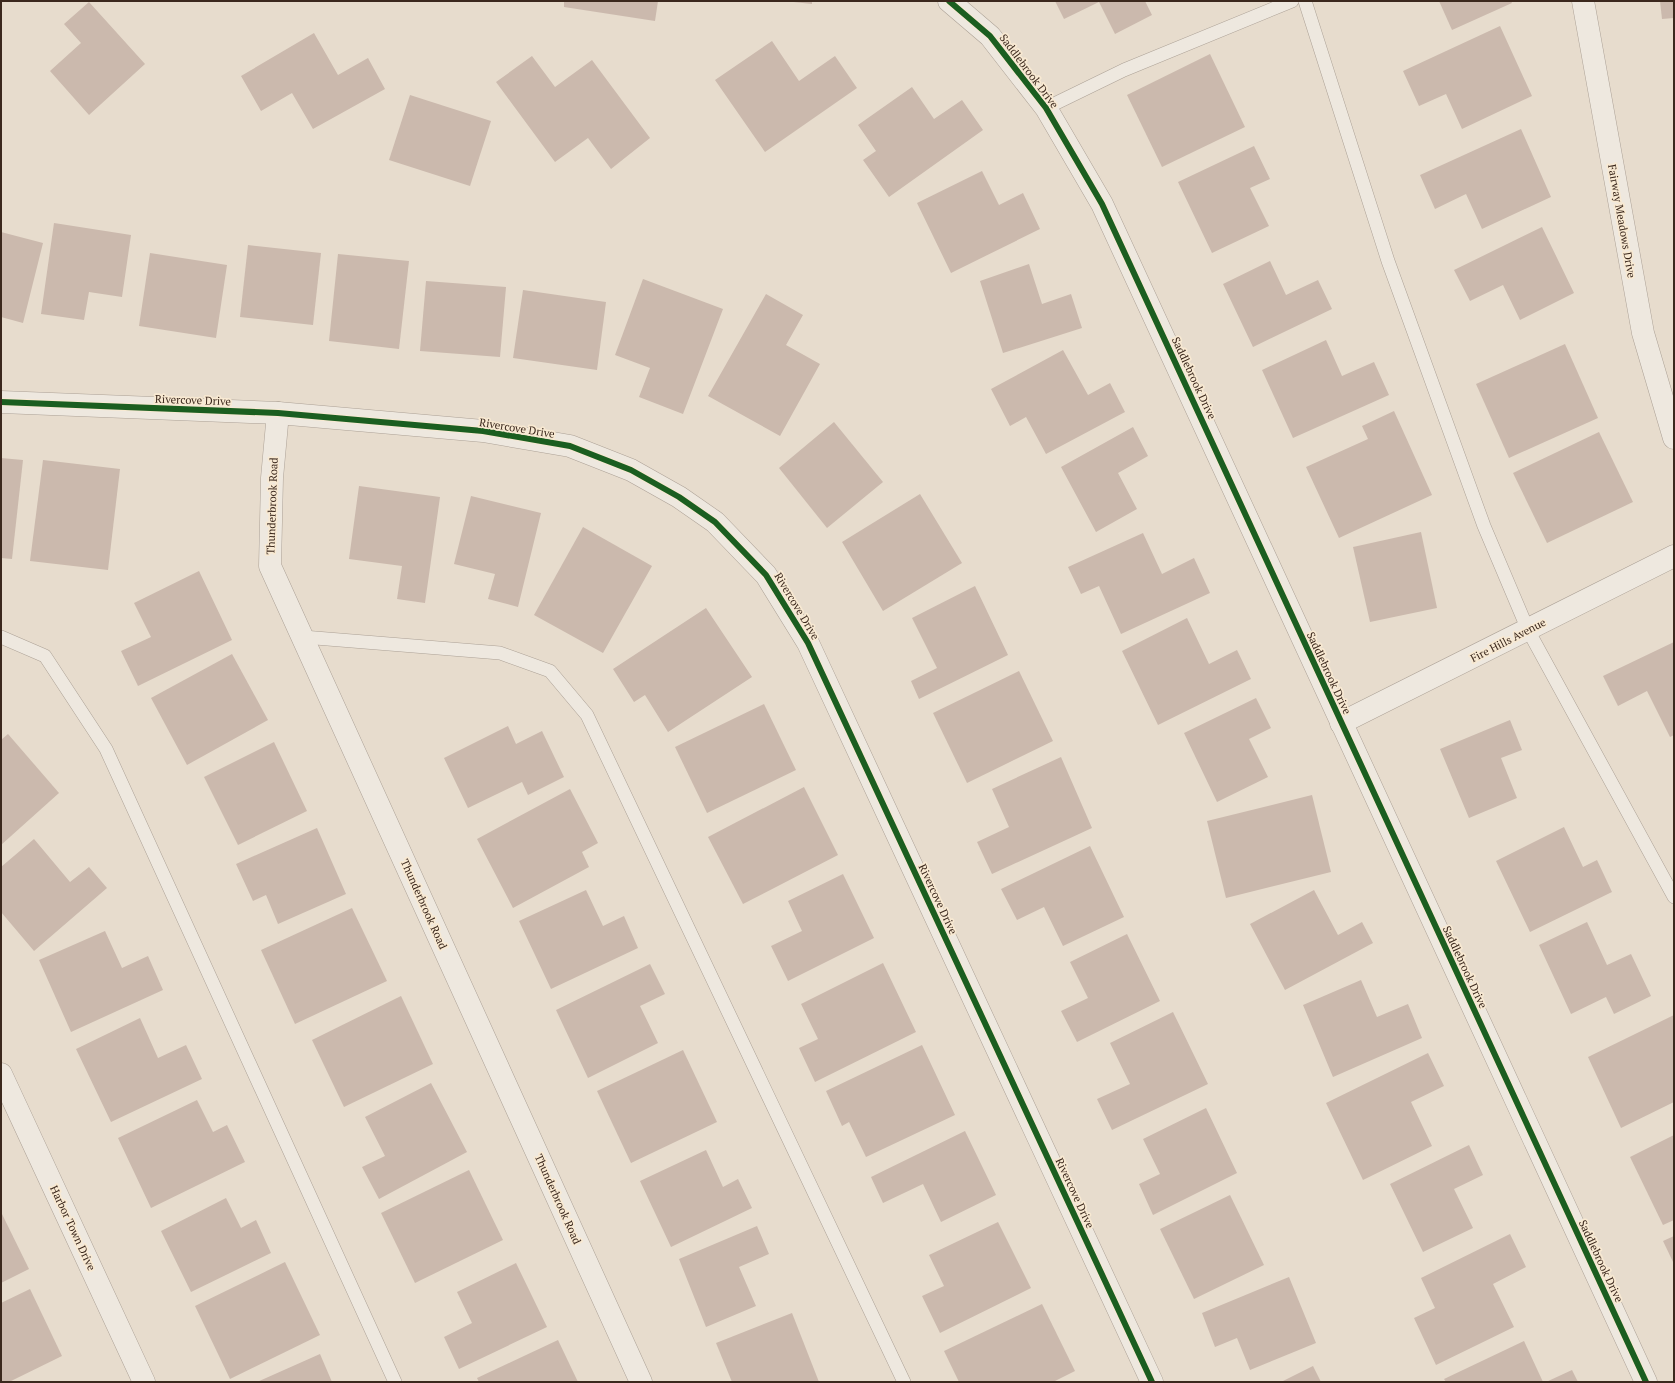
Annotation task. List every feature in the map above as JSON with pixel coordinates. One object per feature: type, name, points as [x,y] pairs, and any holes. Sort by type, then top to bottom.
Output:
[{"type":"street","name":"Saddlebrook Drive","points":[[949,1],[990,36],[1046,108],[1102,204],[1646,1382]]},
{"type":"street","name":"Fairway Meadows Drive","points":[[1583,1],[1643,333],[1674,438]]},
{"type":"street","name":"Rivercove Drive","points":[[1,402],[278,413],[483,432],[570,446],[631,470],[679,498],[715,522],[766,575],[808,643],[1152,1382]]},
{"type":"street","name":"Thunderbrook Road","points":[[278,413],[272,478],[270,566],[641,1382]]},
{"type":"street","name":"Fire Hills Avenue","points":[[1341,724],[1674,556]]},
{"type":"street","name":"Harbor Town Drive","points":[[1,1074],[144,1382]]},
{"type":"lane","points":[[1046,108],[1124,70],[1292,1]]},
{"type":"lane","points":[[1305,1],[1388,261],[1484,526],[1528,630],[1674,897]]},
{"type":"lane","points":[[1,636],[45,656],[106,750],[395,1382]]},
{"type":"lane","points":[[303,637],[500,653],[550,671],[587,715],[904,1382]]},
{"type":"building","points":[[564,1],[658,1],[655,21],[564,7]]},
{"type":"building","points":[[784,1],[812,1],[812,4]]},
{"type":"building","points":[[1055,1],[1145,1],[1152,15],[1115,34],[1099,2],[1064,19]]},
{"type":"building","points":[[1439,1],[1511,1],[1512,3],[1452,30]]},
{"type":"building","points":[[1660,1],[1674,1],[1674,18],[1662,19]]},
{"type":"building","points":[[89,2],[145,64],[89,115],[50,71],[81,43],[64,24]]},
{"type":"building","points":[[1500,26],[1532,96],[1462,129],[1446,94],[1419,106],[1403,71]]},
{"type":"building","points":[[314,33],[338,75],[368,58],[385,89],[313,129],[292,93],[261,111],[241,76]]},
{"type":"building","points":[[772,41],[799,81],[835,56],[857,88],[765,152],[715,80]]},
{"type":"building","points":[[1210,54],[1245,127],[1162,167],[1127,95]]},
{"type":"building","points":[[532,56],[555,87],[592,60],[650,138],[611,169],[588,138],[555,162],[496,82]]},
{"type":"building","points":[[912,87],[934,119],[962,100],[983,130],[889,197],[863,160],[876,151],[858,125]]},
{"type":"building","points":[[410,95],[491,121],[470,186],[389,160]]},
{"type":"building","points":[[1521,129],[1551,197],[1482,229],[1466,194],[1435,209],[1420,175]]},
{"type":"building","points":[[1254,146],[1270,179],[1250,188],[1269,226],[1212,253],[1178,182]]},
{"type":"building","points":[[982,171],[999,205],[1023,193],[1040,229],[951,273],[917,203]]},
{"type":"building","points":[[54,223],[131,235],[122,297],[89,292],[84,320],[41,314]]},
{"type":"building","points":[[1542,227],[1574,293],[1520,320],[1503,285],[1470,301],[1454,270]]},
{"type":"building","points":[[1,232],[43,243],[23,323],[1,317]]},
{"type":"building","points":[[248,245],[321,253],[313,325],[240,317]]},
{"type":"building","points":[[150,253],[227,265],[216,338],[139,326]]},
{"type":"building","points":[[338,254],[409,261],[399,349],[329,341]]},
{"type":"building","points":[[1270,261],[1286,295],[1318,280],[1332,309],[1253,347],[1223,284]]},
{"type":"building","points":[[1029,264],[1042,304],[1071,294],[1082,328],[1003,353],[980,281]]},
{"type":"building","points":[[643,279],[723,309],[683,414],[639,397],[650,368],[615,355]]},
{"type":"building","points":[[426,281],[506,287],[500,357],[420,351]]},
{"type":"building","points":[[523,290],[606,302],[597,370],[513,358]]},
{"type":"building","points":[[766,294],[803,315],[786,345],[820,364],[780,436],[708,396]]},
{"type":"building","points":[[1326,340],[1342,376],[1374,362],[1389,395],[1293,438],[1262,370]]},
{"type":"building","points":[[1565,344],[1598,418],[1509,458],[1476,384]]},
{"type":"building","points":[[1063,350],[1088,395],[1110,383],[1125,412],[1046,454],[1026,417],[1010,426],[991,389]]},
{"type":"building","points":[[1394,411],[1432,495],[1339,538],[1306,467],[1368,439],[1362,426]]},
{"type":"building","points":[[834,422],[883,482],[827,528],[779,468]]},
{"type":"building","points":[[1133,427],[1148,456],[1118,473],[1137,509],[1096,532],[1061,467]]},
{"type":"building","points":[[1599,432],[1633,502],[1547,543],[1513,473]]},
{"type":"building","points":[[1,458],[23,460],[12,559],[1,558]]},
{"type":"building","points":[[43,460],[120,469],[108,570],[30,561]]},
{"type":"building","points":[[359,486],[440,497],[425,603],[397,599],[402,566],[349,559]]},
{"type":"building","points":[[920,494],[962,563],[883,611],[842,542]]},
{"type":"building","points":[[471,496],[541,513],[518,607],[488,599],[495,574],[454,564]]},
{"type":"building","points":[[583,527],[652,566],[603,653],[534,615]]},
{"type":"building","points":[[1421,532],[1437,608],[1370,622],[1353,547]]},
{"type":"building","points":[[1143,533],[1162,574],[1194,558],[1210,593],[1121,634],[1099,586],[1081,594],[1068,567]]},
{"type":"building","points":[[199,571],[232,640],[138,686],[121,651],[151,637],[134,603]]},
{"type":"building","points":[[975,586],[1008,655],[919,699],[911,681],[937,668],[912,618]]},
{"type":"building","points":[[706,608],[752,677],[668,732],[645,695],[634,702],[613,669]]},
{"type":"building","points":[[1187,618],[1209,664],[1237,650],[1251,679],[1158,725],[1122,651]]},
{"type":"building","points":[[1674,642],[1674,735],[1670,737],[1647,691],[1618,706],[1603,676]]},
{"type":"building","points":[[232,654],[268,720],[187,765],[151,698]]},
{"type":"building","points":[[1019,671],[1053,741],[967,783],[933,713]]},
{"type":"building","points":[[1256,698],[1271,728],[1249,739],[1268,777],[1217,802],[1184,733]]},
{"type":"building","points":[[764,704],[796,770],[707,813],[675,747]]},
{"type":"building","points":[[1510,720],[1522,750],[1501,758],[1517,798],[1469,818],[1440,749]]},
{"type":"building","points":[[508,726],[516,744],[542,731],[564,777],[528,795],[522,782],[468,808],[444,758]]},
{"type":"building","points":[[8,734],[59,793],[1,845],[1,740]]},
{"type":"building","points":[[274,742],[307,811],[238,845],[204,777]]},
{"type":"building","points":[[1061,757],[1092,828],[992,874],[977,842],[1009,827],[992,789]]},
{"type":"building","points":[[804,787],[838,855],[743,904],[708,837]]},
{"type":"building","points":[[570,789],[598,843],[582,852],[589,867],[513,908],[477,839]]},
{"type":"building","points":[[1312,795],[1331,872],[1226,898],[1207,821]]},
{"type":"building","points":[[1564,827],[1583,867],[1597,860],[1612,892],[1530,932],[1496,861]]},
{"type":"building","points":[[317,828],[346,894],[278,924],[266,895],[253,901],[236,864]]},
{"type":"building","points":[[34,839],[70,882],[89,867],[107,888],[34,951],[1,912],[1,867]]},
{"type":"building","points":[[1090,846],[1124,917],[1063,946],[1044,907],[1017,920],[1001,889]]},
{"type":"building","points":[[843,874],[874,938],[788,981],[771,946],[802,931],[788,901]]},
{"type":"building","points":[[586,890],[603,926],[624,916],[638,948],[551,989],[519,921]]},
{"type":"building","points":[[1314,890],[1338,935],[1362,922],[1373,943],[1285,990],[1250,924]]},
{"type":"building","points":[[352,908],[387,981],[295,1024],[261,950]]},
{"type":"building","points":[[1587,922],[1607,965],[1631,954],[1651,996],[1614,1014],[1606,997],[1571,1014],[1539,945]]},
{"type":"building","points":[[105,931],[122,968],[148,956],[163,990],[71,1032],[39,960]]},
{"type":"building","points":[[1127,934],[1160,1001],[1077,1042],[1061,1011],[1088,998],[1070,962]]},
{"type":"building","points":[[883,963],[916,1032],[815,1082],[799,1048],[818,1039],[801,1004]]},
{"type":"building","points":[[650,964],[665,994],[640,1006],[658,1043],[588,1078],[556,1010]]},
{"type":"building","points":[[1361,980],[1377,1017],[1408,1004],[1422,1038],[1333,1077],[1303,1005]]},
{"type":"building","points":[[401,996],[433,1064],[344,1107],[312,1040]]},
{"type":"building","points":[[1173,1012],[1208,1084],[1112,1130],[1097,1099],[1130,1084],[1110,1043]]},
{"type":"building","points":[[1674,1015],[1674,1102],[1621,1128],[1588,1057]]},
{"type":"building","points":[[140,1018],[158,1058],[186,1045],[202,1079],[111,1122],[76,1049]]},
{"type":"building","points":[[922,1045],[955,1115],[866,1157],[849,1122],[842,1126],[826,1091]]},
{"type":"building","points":[[683,1050],[717,1122],[631,1163],[597,1091]]},
{"type":"building","points":[[1428,1053],[1444,1086],[1411,1102],[1432,1146],[1363,1180],[1326,1103]]},
{"type":"building","points":[[431,1083],[467,1152],[379,1199],[362,1167],[385,1156],[365,1117]]},
{"type":"building","points":[[197,1100],[213,1132],[227,1125],[245,1162],[151,1208],[118,1138]]},
{"type":"building","points":[[1206,1108],[1237,1173],[1153,1215],[1139,1184],[1160,1174],[1143,1139]]},
{"type":"building","points":[[965,1131],[996,1195],[941,1222],[923,1184],[883,1203],[871,1177]]},
{"type":"building","points":[[1674,1135],[1674,1220],[1663,1225],[1630,1157]]},
{"type":"building","points":[[1469,1145],[1483,1175],[1454,1189],[1473,1228],[1423,1252],[1390,1184]]},
{"type":"building","points":[[706,1150],[723,1187],[738,1179],[752,1208],[671,1247],[640,1181]]},
{"type":"building","points":[[469,1170],[503,1240],[415,1283],[381,1213]]},
{"type":"building","points":[[1230,1195],[1264,1265],[1194,1299],[1160,1229]]},
{"type":"building","points":[[226,1198],[241,1228],[256,1220],[271,1253],[191,1292],[161,1231]]},
{"type":"building","points":[[1,1212],[29,1269],[1,1283]]},
{"type":"building","points":[[998,1222],[1031,1288],[940,1333],[922,1296],[944,1286],[929,1255]]},
{"type":"building","points":[[757,1226],[769,1254],[739,1267],[756,1306],[706,1327],[679,1259]]},
{"type":"building","points":[[1510,1234],[1526,1267],[1493,1284],[1514,1327],[1436,1365],[1414,1318],[1435,1308],[1421,1278]]},
{"type":"building","points":[[1674,1236],[1674,1264],[1663,1241]]},
{"type":"building","points":[[285,1262],[320,1335],[230,1379],[195,1306]]},
{"type":"building","points":[[516,1263],[547,1327],[459,1369],[444,1337],[472,1323],[457,1292]]},
{"type":"building","points":[[1289,1277],[1316,1343],[1250,1370],[1237,1338],[1215,1347],[1202,1313]]},
{"type":"building","points":[[30,1289],[62,1356],[9,1382],[1,1382],[1,1303]]},
{"type":"building","points":[[1042,1304],[1075,1371],[1053,1382],[959,1382],[944,1351]]},
{"type":"building","points":[[792,1313],[819,1382],[732,1382],[716,1343]]},
{"type":"building","points":[[558,1340],[578,1382],[479,1382],[477,1378]]},
{"type":"building","points":[[1524,1341],[1543,1382],[1446,1382],[1444,1379]]},
{"type":"building","points":[[320,1354],[332,1382],[257,1382]]},
{"type":"building","points":[[1313,1366],[1321,1382],[1281,1382]]},
{"type":"building","points":[[1572,1370],[1578,1382],[1546,1382]]},
{"type":"cycle path","points":[[949,1],[990,36],[1046,108],[1102,204],[1646,1382]]},
{"type":"cycle path","points":[[1,402],[278,413],[483,431],[570,446],[631,470],[679,497],[715,522],[766,575],[808,643],[1152,1382]]}]
